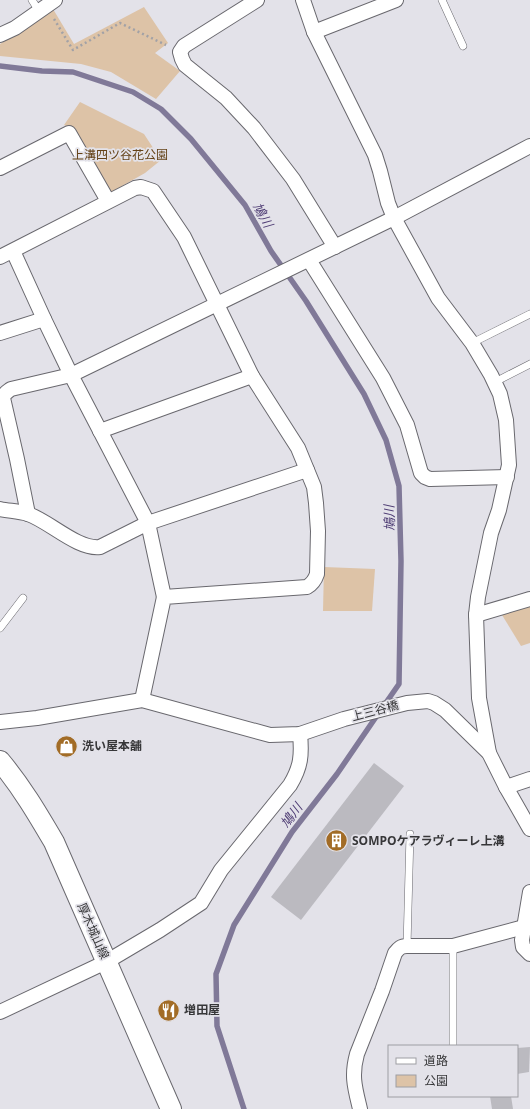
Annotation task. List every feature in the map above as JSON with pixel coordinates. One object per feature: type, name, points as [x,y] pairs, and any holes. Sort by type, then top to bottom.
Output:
[{"type":"main road","name":"厚木城山線","points":[[0,761],[16,779],[54,842],[171,1109]]},
{"type":"street","points":[[257,0],[184,46],[180,52],[182,59],[185,65],[226,98],[254,128],[293,178],[335,247]]},
{"type":"street","points":[[303,0],[314,32],[375,155],[388,203],[394,218],[438,298],[472,343],[495,382],[500,394],[506,420],[509,465],[499,510],[491,533],[478,597],[476,615],[479,698],[489,753],[530,829]]},
{"type":"street","points":[[314,32],[396,0]]},
{"type":"street","points":[[0,36],[15,28],[43,4]]},
{"type":"street","points":[[0,168],[69,133],[108,201]]},
{"type":"street","points":[[28,514],[3,398],[4,394],[11,389],[72,375],[262,281],[394,218],[530,146]]},
{"type":"street","points":[[0,257],[135,188],[141,187],[153,191],[184,237],[252,376],[298,448],[314,487],[318,531],[317,574],[311,584],[307,587],[164,597]]},
{"type":"street","points":[[0,722],[36,718],[142,700],[164,597],[148,523],[44,319],[13,251]]},
{"type":"street","points":[[306,261],[383,378],[407,425],[421,473],[430,479],[507,477]]},
{"type":"street","points":[[0,333],[44,319]]},
{"type":"street","points":[[100,431],[252,376]]},
{"type":"street","points":[[0,509],[28,514],[83,544],[94,548],[100,547],[148,523],[307,470]]},
{"type":"street","points":[[476,615],[530,599]]},
{"type":"street","name":"上三谷橋","points":[[142,700],[270,735],[300,734],[406,702],[428,701],[438,705],[489,753]]},
{"type":"street","points":[[0,1012],[106,962],[160,930],[201,902],[221,870],[290,786],[300,764],[302,752],[300,734]]},
{"type":"street","points":[[506,787],[530,779]]},
{"type":"street","points":[[530,892],[522,940],[523,946],[530,954]]},
{"type":"street","points":[[360,1109],[354,1079],[357,1054],[382,991],[395,953],[400,947],[453,946],[524,927]]},
{"type":"lane","points":[[442,0],[463,46]]},
{"type":"lane","points":[[472,343],[530,314]]},
{"type":"lane","points":[[495,382],[530,364]]},
{"type":"lane","points":[[0,628],[23,598]]},
{"type":"lane","points":[[407,946],[410,834]]},
{"type":"lane","points":[[453,946],[453,1045]]},
{"type":"path","points":[[43,4],[73,50],[120,24],[180,52]]},
{"type":"green space","points":[[144,7],[168,43],[155,53],[180,71],[156,99],[111,72],[81,64],[0,56],[0,44],[53,9],[74,44]]},
{"type":"green space","name":"上溝四ツ谷花公園","points":[[80,102],[144,134],[161,160],[145,173],[108,194],[73,129],[64,125]]},
{"type":"green space","points":[[324,567],[375,569],[372,611],[323,611]]},
{"type":"green space","points":[[530,604],[530,643],[521,646],[502,615]]},
{"type":"building","name":"SOMPOケアラヴィーレ上溝","points":[[374,763],[404,786],[301,920],[271,897]]},
{"type":"building","points":[[530,1047],[529,1072],[518,1074],[518,1048]]},
{"type":"building","points":[[490,1097],[511,1097],[513,1109],[492,1109]]},
{"type":"waterway","name":"鳩川","points":[[0,66],[42,71],[73,72],[133,92],[161,109],[191,139],[245,205],[271,251],[306,301],[364,394],[386,440],[399,486],[401,561],[399,684],[383,707]]},
{"type":"waterway","name":"鳩川","points":[[244,1109],[217,1026],[216,974],[234,925],[292,832],[337,774],[378,714]]},
{"type":"place","name":"洗い屋本舗","points":[[66,746]]},
{"type":"place","name":"SOMPOケアラヴィーレ上溝","points":[[337,841]]},
{"type":"place","name":"増田屋","points":[[168,1010]]}]
